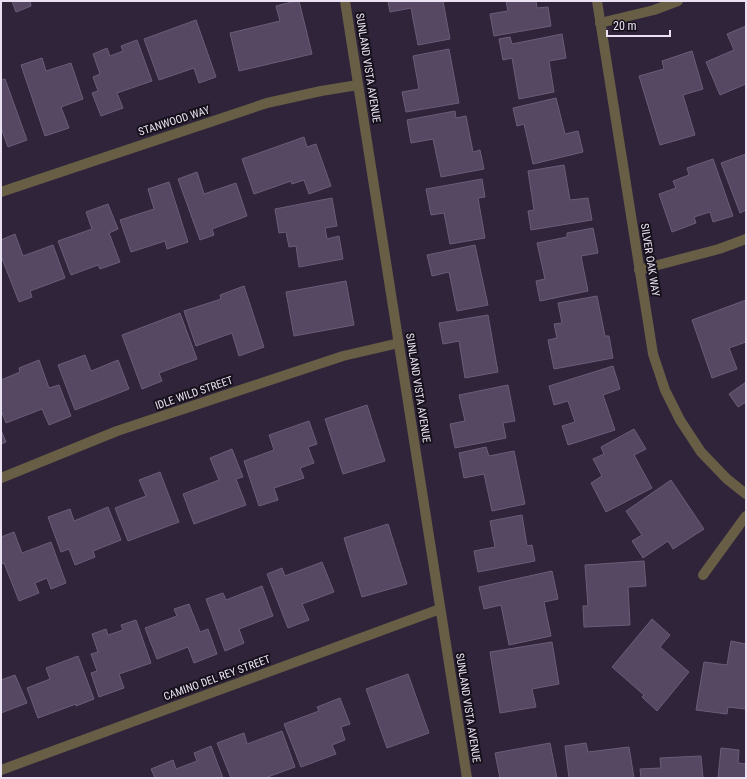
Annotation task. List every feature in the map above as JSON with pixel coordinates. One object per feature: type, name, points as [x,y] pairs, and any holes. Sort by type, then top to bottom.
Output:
[{"type":"street","name":"SUNLAND VISTA AVENUE","points":[[345,1],[467,778]]},
{"type":"street","name":"SILVER OAK WAY","points":[[597,1],[653,354],[665,390],[680,420],[701,452],[727,479],[746,494]]},
{"type":"street","points":[[600,23],[654,10],[678,1]]},
{"type":"street","name":"STANWOOD WAY","points":[[1,192],[268,103],[321,91],[358,85]]},
{"type":"street","points":[[640,270],[719,249],[746,239]]},
{"type":"street","name":"IDLE WILD STREET","points":[[1,478],[117,431],[343,356],[399,343]]},
{"type":"street","points":[[703,575],[746,516]]},
{"type":"street","name":"CAMINO DEL REY STREET","points":[[1,770],[440,609]]},
{"type":"building","points":[[12,1],[30,1],[31,6],[16,12]]},
{"type":"building","points":[[299,1],[312,54],[239,71],[230,33],[280,21],[276,6]]},
{"type":"building","points":[[388,1],[443,1],[450,39],[418,45],[411,8],[390,12]]},
{"type":"building","points":[[506,1],[536,1],[537,8],[548,7],[551,26],[494,36],[490,14],[508,11]]},
{"type":"building","points":[[196,20],[216,77],[199,83],[194,68],[159,80],[144,39]]},
{"type":"building","points":[[746,26],[746,84],[720,95],[706,62],[734,50],[727,34]]},
{"type":"building","points":[[562,34],[566,58],[549,61],[554,92],[519,99],[512,58],[503,60],[499,39],[510,37],[512,44]]},
{"type":"building","points":[[137,40],[152,81],[117,93],[123,108],[101,116],[92,93],[98,91],[93,77],[100,74],[93,54],[107,48],[110,56],[123,51],[121,46]]},
{"type":"building","points":[[449,49],[459,103],[406,112],[402,92],[419,89],[413,56]]},
{"type":"building","points":[[692,51],[703,89],[683,95],[695,135],[660,145],[639,76],[664,69],[662,61]]},
{"type":"building","points":[[42,58],[46,71],[71,63],[83,99],[61,107],[69,128],[45,136],[21,65]]},
{"type":"building","points":[[5,79],[27,140],[8,147],[1,128],[1,80]]},
{"type":"building","points":[[556,98],[565,134],[578,131],[583,152],[533,164],[524,124],[517,126],[513,108]]},
{"type":"building","points":[[455,111],[456,118],[466,116],[473,152],[480,150],[484,169],[441,177],[433,139],[411,143],[407,120]]},
{"type":"building","points":[[304,137],[307,147],[316,144],[331,186],[309,194],[304,180],[292,184],[291,181],[254,194],[242,159]]},
{"type":"building","points":[[746,154],[746,210],[740,213],[721,163]]},
{"type":"building","points":[[713,159],[733,216],[713,222],[710,212],[694,217],[696,223],[672,232],[659,194],[676,188],[673,181],[689,175],[687,168]]},
{"type":"building","points":[[564,165],[570,200],[588,198],[592,220],[531,230],[528,211],[534,210],[528,171]]},
{"type":"building","points":[[197,172],[204,194],[236,183],[247,216],[212,229],[214,235],[200,240],[178,179]]},
{"type":"building","points":[[482,179],[485,197],[478,198],[485,238],[450,244],[444,213],[431,215],[426,189]]},
{"type":"building","points":[[169,182],[188,242],[167,249],[165,241],[131,252],[120,220],[154,209],[148,189]]},
{"type":"building","points":[[332,198],[337,226],[325,228],[327,239],[339,236],[343,259],[299,267],[296,246],[289,247],[286,232],[279,233],[275,209]]},
{"type":"building","points":[[108,204],[118,229],[109,233],[120,262],[100,269],[98,265],[71,275],[58,241],[92,229],[86,212]]},
{"type":"building","points":[[593,228],[598,253],[581,256],[588,291],[540,301],[536,281],[545,279],[537,243],[567,237],[567,233]]},
{"type":"building","points":[[15,234],[23,256],[53,245],[65,278],[30,291],[32,297],[19,302],[1,256],[1,240]]},
{"type":"building","points":[[475,245],[488,305],[457,311],[449,272],[432,276],[427,255]]},
{"type":"building","points":[[346,281],[354,325],[294,336],[286,292]]},
{"type":"building","points":[[244,286],[264,347],[239,356],[232,333],[196,346],[184,311],[221,299],[220,295]]},
{"type":"building","points":[[597,296],[605,336],[609,336],[613,358],[554,369],[548,340],[557,338],[554,324],[562,323],[558,303]]},
{"type":"building","points":[[746,300],[746,342],[729,348],[737,369],[712,378],[692,320]]},
{"type":"building","points":[[180,313],[197,359],[159,373],[162,381],[142,389],[122,335]]},
{"type":"building","points":[[488,315],[498,372],[465,378],[459,341],[443,344],[439,323]]},
{"type":"building","points":[[85,355],[91,371],[118,360],[129,389],[75,410],[58,365]]},
{"type":"building","points":[[39,360],[49,388],[59,385],[71,416],[49,425],[42,409],[6,423],[1,410],[1,380],[20,372],[19,368]]},
{"type":"building","points":[[613,366],[620,389],[603,395],[615,430],[568,445],[562,426],[575,422],[568,401],[554,405],[549,386]]},
{"type":"building","points":[[746,382],[746,402],[738,407],[729,394]]},
{"type":"building","points":[[508,385],[515,421],[503,423],[506,438],[455,448],[450,424],[465,421],[459,395]]},
{"type":"building","points":[[367,405],[385,461],[343,474],[325,419]]},
{"type":"building","points":[[309,421],[317,444],[308,447],[314,463],[300,468],[304,478],[274,488],[278,500],[259,506],[244,461],[274,450],[269,435]]},
{"type":"building","points":[[634,429],[646,449],[634,455],[652,488],[606,512],[591,483],[602,476],[593,459],[604,454],[601,447]]},
{"type":"building","points":[[1,430],[6,442],[1,444]]},
{"type":"building","points":[[486,447],[489,456],[514,451],[525,504],[492,511],[484,474],[464,478],[459,453]]},
{"type":"building","points":[[232,449],[243,477],[236,479],[246,505],[194,524],[183,494],[219,480],[210,458]]},
{"type":"building","points":[[160,472],[179,522],[128,541],[115,508],[146,496],[139,480]]},
{"type":"building","points":[[671,480],[704,529],[673,549],[668,541],[643,558],[632,541],[642,535],[626,511]]},
{"type":"building","points":[[108,507],[121,540],[93,551],[95,557],[75,565],[69,549],[61,552],[48,517],[70,509],[74,521]]},
{"type":"building","points":[[522,515],[527,546],[532,545],[535,561],[478,572],[474,551],[495,547],[490,521]]},
{"type":"building","points":[[388,524],[407,584],[362,597],[344,538]]},
{"type":"building","points":[[14,532],[22,553],[51,542],[66,583],[51,589],[47,578],[35,583],[39,593],[19,601],[4,563],[1,564],[1,537]]},
{"type":"building","points":[[644,561],[646,586],[628,587],[630,625],[584,627],[583,606],[588,606],[585,565]]},
{"type":"building","points":[[322,562],[334,592],[302,604],[309,620],[288,628],[267,574],[282,568],[285,576]]},
{"type":"building","points":[[552,571],[558,599],[544,602],[551,636],[509,645],[501,605],[484,609],[479,587]]},
{"type":"building","points":[[262,586],[273,616],[239,629],[244,643],[225,651],[206,599],[223,593],[226,600]]},
{"type":"building","points":[[189,604],[200,632],[208,629],[217,654],[194,663],[188,647],[157,659],[145,628],[177,616],[174,609]]},
{"type":"building","points":[[652,619],[670,635],[660,647],[689,672],[657,711],[642,697],[644,695],[612,667]]},
{"type":"building","points":[[136,620],[151,663],[119,674],[124,688],[99,697],[91,673],[97,671],[91,654],[98,652],[92,634],[106,629],[108,635],[123,630],[121,625]]},
{"type":"building","points":[[731,641],[746,644],[746,709],[728,707],[727,714],[696,710],[704,662],[727,665]]},
{"type":"building","points":[[552,642],[559,684],[532,689],[536,707],[500,713],[490,652]]},
{"type":"building","points":[[78,656],[94,699],[38,718],[27,688],[50,679],[46,668]]},
{"type":"building","points":[[408,674],[429,733],[387,748],[366,689]]},
{"type":"building","points":[[15,675],[27,703],[1,713],[1,680]]},
{"type":"building","points":[[340,698],[350,724],[341,727],[345,740],[332,745],[336,754],[301,767],[284,724],[319,711],[317,707]]},
{"type":"building","points":[[282,731],[295,767],[265,778],[231,778],[217,743],[244,733],[247,744]]},
{"type":"building","points":[[550,743],[557,778],[500,778],[495,753]]},
{"type":"building","points":[[586,743],[588,752],[629,747],[634,778],[569,778],[565,746]]},
{"type":"building","points":[[211,746],[223,778],[155,778],[151,769],[173,760],[176,769],[197,761],[194,753]]},
{"type":"building","points":[[721,748],[739,750],[738,763],[746,764],[746,778],[718,778]]},
{"type":"building","points":[[701,756],[703,778],[641,778],[640,769],[661,768],[660,758]]}]
